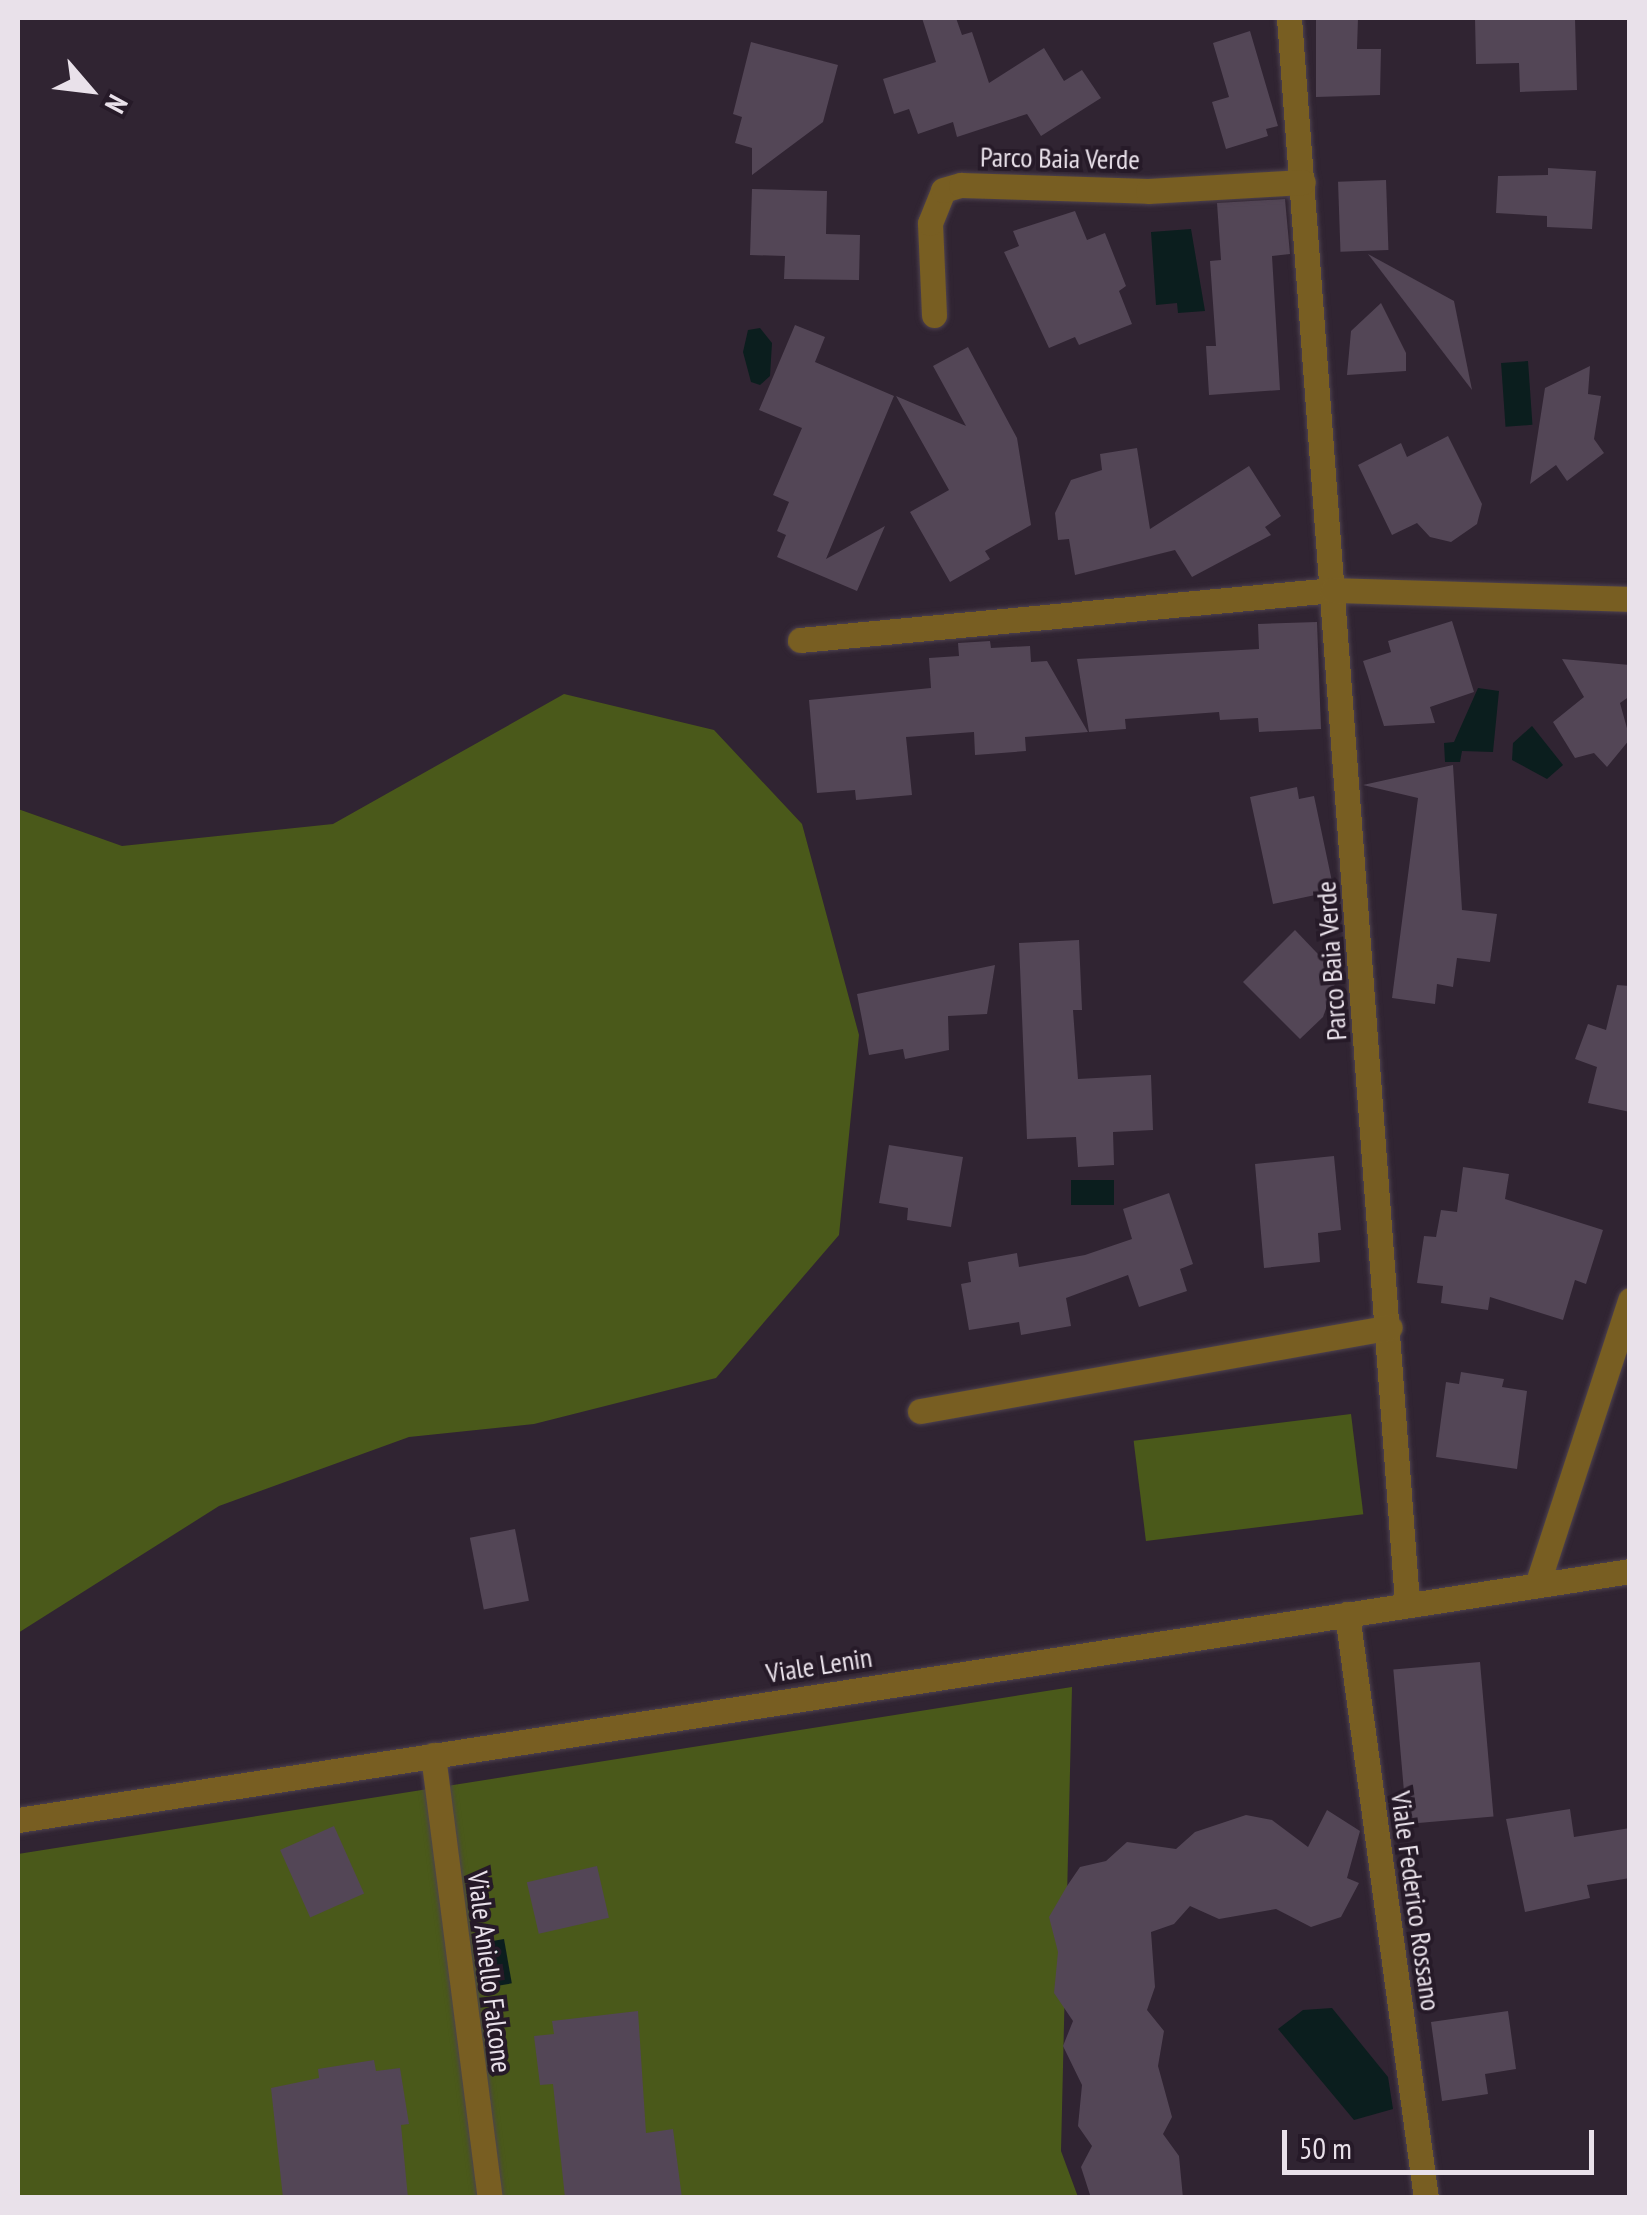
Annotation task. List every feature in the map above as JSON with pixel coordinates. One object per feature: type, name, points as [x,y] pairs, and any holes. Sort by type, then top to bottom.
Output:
[{"type":"street","name":"Parco Baia Verde","points":[[1289,18],[1390,1328],[1407,1604]]},
{"type":"street","name":"Parco Baia Verde","points":[[934,315],[930,223],[944,190],[1148,191],[1303,182]]},
{"type":"street","points":[[800,640],[1333,590],[1630,599]]},
{"type":"street","points":[[1537,1584],[1630,1300]]},
{"type":"street","points":[[920,1411],[1390,1328]]},
{"type":"street","name":"Viale Lenin","points":[[18,1820],[1630,1570]]},
{"type":"street","name":"Viale Federico Rossano","points":[[1347,1614],[1426,2198]]},
{"type":"street","name":"Viale Aniello Falcone","points":[[432,1755],[490,2198]]},
{"type":"green space","points":[[564,694],[714,730],[802,824],[859,1035],[839,1235],[716,1378],[534,1424],[409,1437],[219,1506],[18,1633],[18,809],[122,846],[333,824]]},
{"type":"green space","points":[[1351,1414],[1363,1514],[1146,1541],[1134,1441]]},
{"type":"green space","points":[[1072,1687],[1061,2151],[1078,2197],[18,2198],[18,1854]]},
{"type":"shaded area","points":[[1191,229],[1205,311],[1178,313],[1177,303],[1156,305],[1151,232]]},
{"type":"shaded area","points":[[760,328],[772,343],[770,376],[760,385],[751,382],[743,352],[748,330]]},
{"type":"shaded area","points":[[1528,361],[1532,425],[1506,427],[1501,363]]},
{"type":"shaded area","points":[[1478,688],[1499,691],[1493,752],[1462,751],[1460,762],[1445,762],[1444,743],[1454,742]]},
{"type":"shaded area","points":[[1532,726],[1563,765],[1547,779],[1512,760],[1513,743]]},
{"type":"shaded area","points":[[1071,1180],[1114,1180],[1114,1205],[1071,1205]]},
{"type":"shaded area","points":[[504,1939],[512,1983],[489,1987],[481,1943]]},
{"type":"shaded area","points":[[1332,2008],[1388,2077],[1393,2109],[1354,2120],[1278,2029],[1303,2010]]},
{"type":"building","points":[[922,18],[956,18],[962,35],[972,32],[989,83],[1044,48],[1064,81],[1082,70],[1101,98],[1041,136],[1027,114],[957,137],[953,122],[918,134],[909,109],[894,114],[883,79],[936,62]]},
{"type":"building","points":[[1316,18],[1358,18],[1357,49],[1381,49],[1380,95],[1316,97]]},
{"type":"building","points":[[1475,18],[1575,18],[1577,90],[1520,92],[1519,63],[1476,64]]},
{"type":"building","points":[[1250,31],[1278,126],[1266,129],[1268,136],[1226,149],[1212,102],[1229,97],[1213,43]]},
{"type":"building","points":[[751,42],[838,65],[823,122],[752,175],[752,148],[735,143],[742,117],[733,114]]},
{"type":"building","points":[[1548,168],[1596,171],[1592,229],[1547,227],[1547,216],[1496,213],[1498,176],[1548,175]]},
{"type":"building","points":[[1386,180],[1388,250],[1340,252],[1338,182]]},
{"type":"building","points":[[752,189],[827,191],[826,234],[860,235],[859,280],[784,279],[785,256],[750,255]]},
{"type":"building","points":[[1285,199],[1290,254],[1272,256],[1280,390],[1209,395],[1206,346],[1216,346],[1210,261],[1221,260],[1217,203]]},
{"type":"building","points":[[1075,211],[1087,240],[1105,233],[1126,286],[1119,291],[1132,324],[1079,345],[1075,337],[1049,348],[1004,252],[1019,246],[1013,231]]},
{"type":"building","points":[[1368,254],[1454,301],[1472,390]]},
{"type":"building","points":[[1381,303],[1406,353],[1406,371],[1347,375],[1351,331]]},
{"type":"building","points":[[795,325],[825,337],[815,362],[894,396],[826,559],[885,526],[857,591],[777,557],[786,535],[777,531],[789,502],[773,495],[802,428],[759,410]]},
{"type":"building","points":[[968,347],[1017,438],[1031,525],[985,551],[990,559],[950,582],[910,512],[949,490],[896,396],[966,426],[933,366]]},
{"type":"building","points":[[1590,366],[1588,394],[1601,396],[1594,439],[1604,453],[1567,481],[1556,465],[1530,484],[1545,388]]},
{"type":"building","points":[[1448,436],[1482,504],[1477,524],[1451,542],[1430,537],[1417,523],[1392,535],[1358,465],[1401,443],[1407,457]]},
{"type":"building","points":[[1137,448],[1150,529],[1249,466],[1281,516],[1265,527],[1271,535],[1192,577],[1175,550],[1075,575],[1069,539],[1058,540],[1055,513],[1071,480],[1102,470],[1100,454]]},
{"type":"building","points":[[1452,621],[1474,692],[1430,707],[1435,723],[1384,726],[1363,661],[1391,652],[1388,641]]},
{"type":"building","points":[[1317,622],[1321,729],[1259,732],[1258,718],[1220,720],[1219,712],[1125,719],[1126,729],[1089,732],[1077,659],[1259,649],[1258,624]]},
{"type":"building","points":[[990,641],[991,648],[1030,646],[1031,662],[1047,661],[1088,732],[1025,737],[1026,751],[975,755],[974,732],[906,737],[912,795],[856,800],[855,790],[817,793],[809,700],[931,688],[929,658],[959,656],[958,643]]},
{"type":"building","points":[[1562,659],[1630,665],[1630,696],[1620,703],[1630,739],[1607,767],[1594,753],[1575,758],[1553,722],[1584,697]]},
{"type":"building","points":[[1453,765],[1462,910],[1497,914],[1490,962],[1457,958],[1453,987],[1437,984],[1435,1004],[1392,998],[1418,798],[1363,785]]},
{"type":"building","points":[[1297,787],[1299,799],[1314,796],[1334,891],[1273,904],[1250,797]]},
{"type":"building","points":[[1295,930],[1338,975],[1323,1017],[1300,1039],[1243,982]]},
{"type":"building","points":[[1079,940],[1082,1010],[1073,1010],[1078,1079],[1151,1075],[1153,1130],[1113,1132],[1114,1165],[1078,1167],[1076,1137],[1027,1139],[1019,943]]},
{"type":"building","points":[[995,965],[987,1014],[948,1016],[949,1050],[905,1059],[903,1049],[869,1055],[857,994]]},
{"type":"building","points":[[1617,985],[1630,986],[1630,1112],[1588,1103],[1597,1067],[1575,1059],[1588,1024],[1606,1030]]},
{"type":"building","points":[[889,1145],[963,1157],[951,1227],[907,1220],[908,1208],[879,1203]]},
{"type":"building","points":[[1334,1156],[1341,1230],[1318,1233],[1320,1262],[1264,1268],[1255,1164]]},
{"type":"building","points":[[1463,1167],[1509,1174],[1505,1199],[1603,1230],[1586,1284],[1575,1280],[1563,1320],[1490,1297],[1488,1310],[1441,1303],[1443,1286],[1417,1283],[1424,1236],[1436,1237],[1441,1210],[1457,1212]]},
{"type":"building","points":[[1169,1193],[1193,1264],[1180,1269],[1187,1291],[1139,1307],[1128,1275],[1066,1298],[1071,1326],[1021,1335],[1019,1322],[969,1330],[961,1284],[971,1282],[968,1262],[1017,1253],[1019,1267],[1085,1255],[1132,1239],[1123,1209]]},
{"type":"building","points":[[1461,1372],[1504,1379],[1502,1387],[1527,1391],[1517,1469],[1436,1457],[1446,1382],[1459,1384]]},
{"type":"building","points":[[515,1529],[529,1601],[484,1609],[470,1538]]},
{"type":"building","points":[[1480,1662],[1494,1816],[1407,1824],[1393,1670]]},
{"type":"building","points":[[1570,1809],[1574,1837],[1630,1828],[1630,1878],[1587,1885],[1590,1898],[1525,1912],[1506,1819]]},
{"type":"building","points":[[1327,1810],[1360,1831],[1347,1878],[1359,1883],[1341,1917],[1311,1927],[1276,1909],[1219,1919],[1190,1906],[1174,1924],[1151,1932],[1155,1987],[1147,2010],[1164,2031],[1158,2066],[1172,2117],[1163,2134],[1179,2156],[1183,2198],[1091,2198],[1081,2167],[1092,2146],[1078,2126],[1082,2085],[1063,2046],[1073,2021],[1054,1993],[1058,1952],[1049,1917],[1067,1886],[1080,1867],[1106,1861],[1127,1842],[1176,1849],[1195,1832],[1246,1815],[1272,1820],[1308,1847]]},
{"type":"building","points":[[334,1826],[364,1894],[310,1918],[280,1850]]},
{"type":"building","points":[[597,1866],[609,1918],[539,1934],[527,1882]]},
{"type":"building","points":[[638,2011],[646,2133],[673,2129],[682,2198],[565,2198],[553,2084],[540,2085],[534,2036],[554,2034],[552,2021]]},
{"type":"building","points":[[1508,2011],[1516,2069],[1485,2074],[1488,2094],[1442,2101],[1431,2022]]},
{"type":"building","points":[[374,2060],[376,2071],[400,2068],[409,2124],[401,2125],[408,2198],[283,2198],[271,2088],[319,2078],[318,2069]]}]
